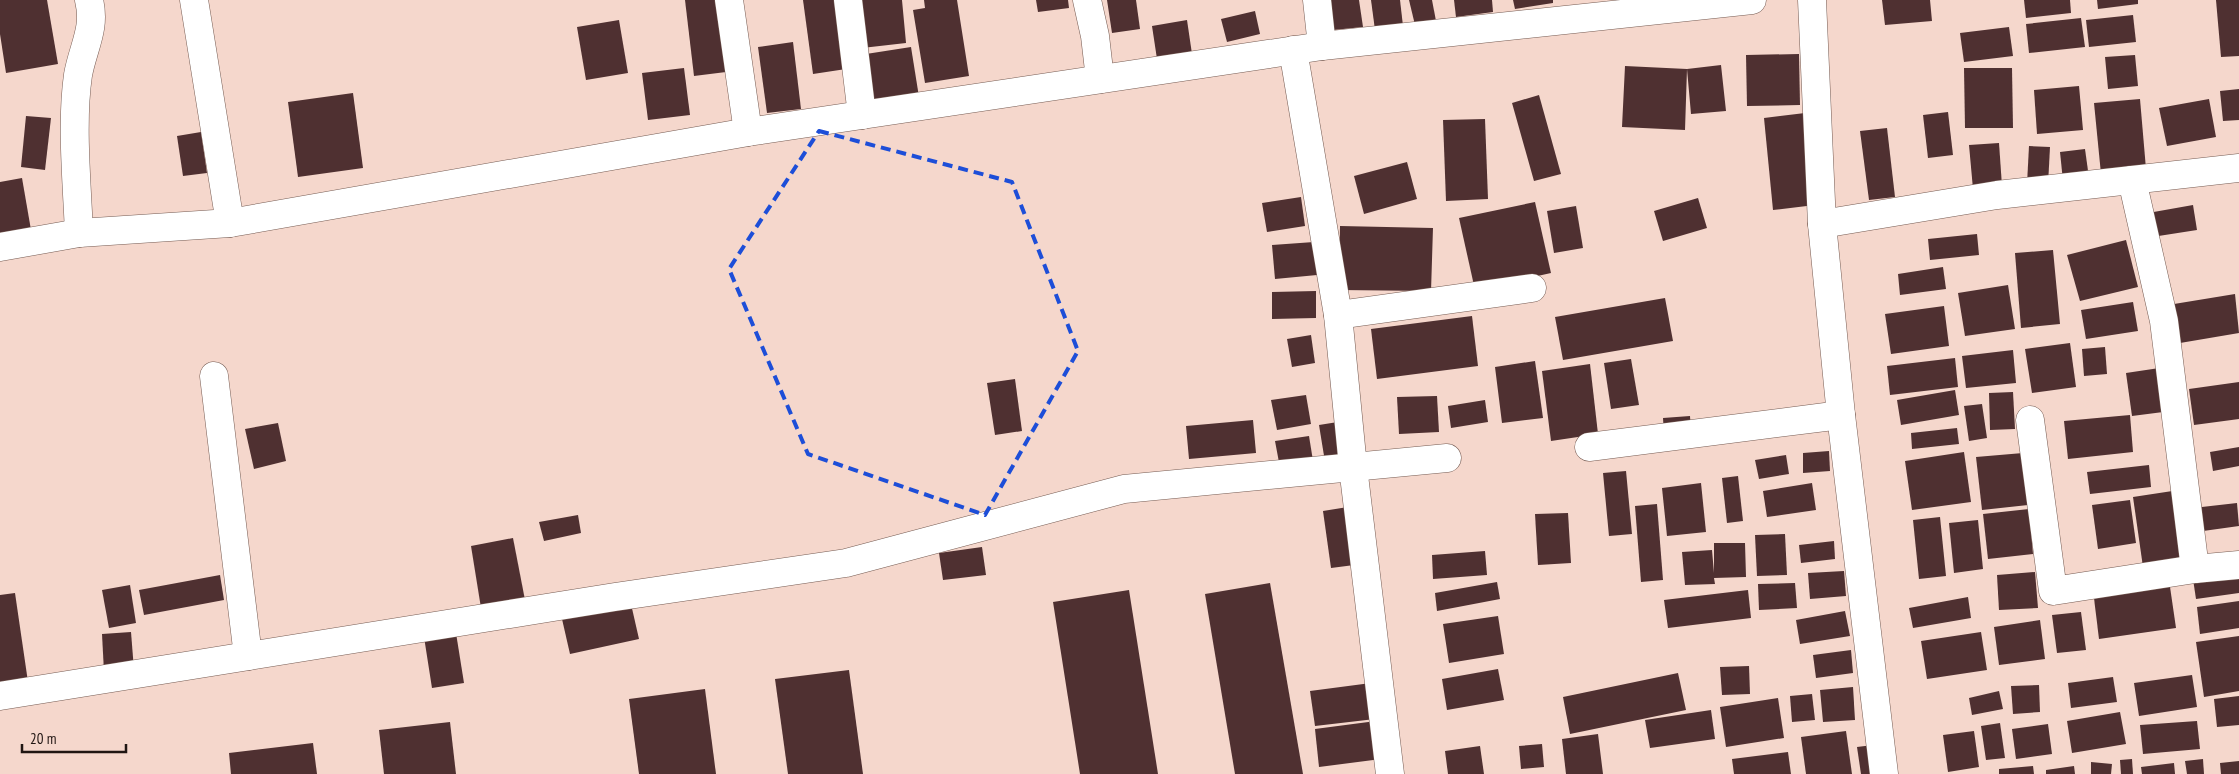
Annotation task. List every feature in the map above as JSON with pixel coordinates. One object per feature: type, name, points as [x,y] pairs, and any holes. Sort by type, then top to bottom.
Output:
[{"type":"street","points":[[79,234],[76,111],[78,75],[91,31],[92,15],[89,0]]},
{"type":"street","points":[[194,0],[230,223]]},
{"type":"street","points":[[729,0],[748,132]]},
{"type":"street","points":[[848,0],[862,115]]},
{"type":"street","points":[[1087,0],[1095,36],[1100,80]]},
{"type":"street","points":[[1317,0],[1322,46]]},
{"type":"street","points":[[0,247],[79,234],[230,223],[748,132],[1293,50],[1752,0]]},
{"type":"street","points":[[1812,0],[1822,224],[1842,415],[1884,774]]},
{"type":"street","points":[[1293,50],[1338,315],[1390,774]]},
{"type":"street","points":[[1822,224],[1997,195],[2239,168]]},
{"type":"street","points":[[2132,180],[2164,321],[2195,570]]},
{"type":"street","points":[[1338,315],[1532,288]]},
{"type":"street","points":[[214,376],[248,656]]},
{"type":"street","points":[[1589,448],[1842,415]]},
{"type":"street","points":[[2030,420],[2053,591],[2239,565]]},
{"type":"street","points":[[0,696],[846,563],[1124,489],[1447,458]]},
{"type":"highlighted area","points":[[819,131],[1012,182],[1078,351],[985,515],[808,454],[729,269]]},
{"type":"building","points":[[0,0],[47,0],[58,64],[6,73],[0,34]]},
{"type":"building","points":[[685,0],[718,0],[726,72],[694,76]]},
{"type":"building","points":[[803,0],[837,0],[846,69],[813,74]]},
{"type":"building","points":[[857,0],[902,0],[906,43],[862,48]]},
{"type":"building","points":[[924,0],[957,0],[969,76],[925,83],[913,10],[925,8]]},
{"type":"building","points":[[1036,0],[1068,0],[1069,8],[1038,12]]},
{"type":"building","points":[[1107,0],[1136,0],[1140,29],[1112,33]]},
{"type":"building","points":[[1329,0],[1359,0],[1363,27],[1333,30]]},
{"type":"building","points":[[1371,0],[1400,0],[1403,26],[1375,30]]},
{"type":"building","points":[[1409,0],[1432,0],[1436,21],[1415,25]]},
{"type":"building","points":[[1454,0],[1492,0],[1493,12],[1456,17]]},
{"type":"building","points":[[1513,0],[1553,0],[1553,3],[1515,9]]},
{"type":"building","points":[[1882,0],[1930,0],[1932,21],[1885,25]]},
{"type":"building","points":[[2024,0],[2070,0],[2071,13],[2026,18]]},
{"type":"building","points":[[2097,0],[2138,0],[2138,4],[2098,9]]},
{"type":"building","points":[[2216,0],[2239,0],[2239,56],[2221,57]]},
{"type":"building","points":[[1255,11],[1260,34],[1227,42],[1221,19]]},
{"type":"building","points":[[2133,15],[2136,42],[2089,47],[2086,20]]},
{"type":"building","points":[[2081,18],[2085,47],[2029,53],[2026,24]]},
{"type":"building","points":[[619,20],[628,73],[586,80],[577,27]]},
{"type":"building","points":[[1187,20],[1192,54],[1157,59],[1152,26]]},
{"type":"building","points":[[2009,27],[2013,56],[1964,62],[1960,33]]},
{"type":"building","points":[[793,42],[801,109],[767,113],[758,47]]},
{"type":"building","points":[[911,47],[919,97],[874,104],[866,54]]},
{"type":"building","points":[[1799,54],[1800,105],[1747,106],[1746,55]]},
{"type":"building","points":[[2135,55],[2138,86],[2108,89],[2105,57]]},
{"type":"building","points":[[1721,65],[1726,111],[1691,114],[1687,69]]},
{"type":"building","points":[[1625,66],[1687,69],[1685,130],[1622,127]]},
{"type":"building","points":[[684,68],[690,115],[648,120],[642,73]]},
{"type":"building","points":[[1964,68],[2012,68],[2013,128],[1965,128]]},
{"type":"building","points":[[2079,86],[2083,130],[2037,134],[2034,90]]},
{"type":"building","points":[[2239,89],[2239,120],[2223,121],[2220,91]]},
{"type":"building","points":[[353,93],[363,168],[298,177],[288,102]]},
{"type":"building","points":[[1539,95],[1561,174],[1534,181],[1512,103]]},
{"type":"building","points":[[2140,99],[2146,169],[2101,174],[2094,103]]},
{"type":"building","points":[[2209,99],[2216,137],[2167,146],[2159,108]]},
{"type":"building","points":[[1948,112],[1953,155],[1928,158],[1923,115]]},
{"type":"building","points":[[1805,113],[1815,205],[1773,210],[1764,118]]},
{"type":"building","points":[[26,116],[51,118],[45,170],[21,167]]},
{"type":"building","points":[[1485,119],[1488,199],[1446,201],[1443,120]]},
{"type":"building","points":[[1887,128],[1895,197],[1869,200],[1860,131]]},
{"type":"building","points":[[201,132],[207,173],[183,176],[177,136]]},
{"type":"building","points":[[1999,143],[2002,186],[1973,189],[1969,145]]},
{"type":"building","points":[[2029,146],[2050,147],[2048,185],[2027,184]]},
{"type":"building","points":[[2085,149],[2089,178],[2063,181],[2060,152]]},
{"type":"building","points":[[1407,162],[1417,199],[1364,214],[1354,176]]},
{"type":"building","points":[[22,178],[31,230],[0,235],[0,182]]},
{"type":"building","points":[[1301,197],[1305,226],[1267,232],[1262,203]]},
{"type":"building","points":[[1698,198],[1707,228],[1663,241],[1654,211]]},
{"type":"building","points":[[1535,202],[1551,273],[1475,290],[1459,218]]},
{"type":"building","points":[[2193,205],[2197,230],[2152,237],[2148,213]]},
{"type":"building","points":[[1576,206],[1583,248],[1554,253],[1547,211]]},
{"type":"building","points":[[1340,226],[1433,228],[1431,291],[1339,290]]},
{"type":"building","points":[[1977,234],[1979,255],[1930,260],[1928,239]]},
{"type":"building","points":[[2126,240],[2138,287],[2080,301],[2067,255]]},
{"type":"building","points":[[1314,242],[1317,275],[1275,279],[1272,245]]},
{"type":"building","points":[[2053,250],[2060,324],[2021,328],[2015,253]]},
{"type":"building","points":[[1943,267],[1946,289],[1900,295],[1898,274]]},
{"type":"building","points":[[2008,285],[2015,329],[1965,336],[1958,293]]},
{"type":"building","points":[[1316,291],[1316,318],[1272,319],[1272,292]]},
{"type":"building","points":[[2235,294],[2239,333],[2180,343],[2174,304]]},
{"type":"building","points":[[1665,298],[1673,341],[1563,360],[1555,317]]},
{"type":"building","points":[[2133,302],[2138,331],[2086,339],[2081,310]]},
{"type":"building","points":[[1944,306],[1949,346],[1891,354],[1885,314]]},
{"type":"building","points":[[1472,316],[1478,366],[1377,379],[1371,329]]},
{"type":"building","points":[[1311,335],[1315,363],[1292,367],[1287,339]]},
{"type":"building","points":[[2070,343],[2076,387],[2032,393],[2025,349]]},
{"type":"building","points":[[2105,347],[2107,374],[2084,376],[2082,349]]},
{"type":"building","points":[[2013,350],[2016,383],[1966,388],[1962,356]]},
{"type":"building","points":[[1955,358],[1958,387],[1890,395],[1887,366]]},
{"type":"building","points":[[1631,359],[1639,405],[1611,409],[1604,363]]},
{"type":"building","points":[[1535,361],[1543,418],[1502,423],[1495,367]]},
{"type":"building","points":[[1590,364],[1598,434],[1551,441],[1542,371]]},
{"type":"building","points":[[2166,367],[2171,411],[2132,416],[2126,373]]},
{"type":"building","points":[[1015,379],[1022,431],[995,435],[987,383]]},
{"type":"building","points":[[2239,382],[2239,419],[2194,425],[2189,389]]},
{"type":"building","points":[[1955,390],[1959,415],[1901,425],[1897,400]]},
{"type":"building","points":[[2013,392],[2015,429],[1990,430],[1989,393]]},
{"type":"building","points":[[1306,395],[1311,424],[1277,430],[1271,400]]},
{"type":"building","points":[[1437,396],[1439,432],[1399,434],[1397,397]]},
{"type":"building","points":[[1485,400],[1488,422],[1451,428],[1448,406]]},
{"type":"building","points":[[1982,404],[1987,438],[1969,441],[1964,406]]},
{"type":"building","points":[[2130,415],[2133,452],[2068,459],[2064,421]]},
{"type":"building","points":[[1690,416],[1691,433],[1664,434],[1663,418]]},
{"type":"building","points":[[1253,420],[1256,453],[1189,459],[1186,426]]},
{"type":"building","points":[[1344,421],[1351,464],[1326,468],[1319,425]]},
{"type":"building","points":[[278,423],[286,461],[254,469],[245,429]]},
{"type":"building","points":[[1957,428],[1959,444],[1912,449],[1911,433]]},
{"type":"building","points":[[1309,436],[1314,467],[1281,473],[1275,441]]},
{"type":"building","points":[[2239,447],[2239,466],[2213,471],[2210,452]]},
{"type":"building","points":[[1829,451],[1830,471],[1803,473],[1803,453]]},
{"type":"building","points":[[1964,452],[1971,502],[1912,510],[1905,461]]},
{"type":"building","points":[[2023,453],[2028,505],[1982,510],[1976,457]]},
{"type":"building","points":[[1786,455],[1789,474],[1759,479],[1755,460]]},
{"type":"building","points":[[2149,465],[2151,487],[2090,494],[2087,472]]},
{"type":"building","points":[[1626,471],[1632,534],[1609,536],[1603,473]]},
{"type":"building","points":[[1738,476],[1743,521],[1727,523],[1722,478]]},
{"type":"building","points":[[1701,483],[1706,532],[1667,536],[1662,488]]},
{"type":"building","points":[[1812,483],[1816,510],[1767,517],[1763,491]]},
{"type":"building","points":[[2179,490],[2190,567],[2144,574],[2133,497]]},
{"type":"building","points":[[2130,500],[2136,543],[2098,549],[2092,505]]},
{"type":"building","points":[[2237,503],[2239,526],[2196,532],[2193,508]]},
{"type":"building","points":[[1657,504],[1663,580],[1641,582],[1635,506]]},
{"type":"building","points":[[1354,506],[1362,564],[1331,568],[1323,511]]},
{"type":"building","points":[[2029,509],[2033,554],[1988,559],[1983,514]]},
{"type":"building","points":[[1568,513],[1571,563],[1538,565],[1535,514]]},
{"type":"building","points":[[578,515],[581,533],[544,541],[539,522]]},
{"type":"building","points":[[1940,517],[1946,576],[1919,579],[1913,520]]},
{"type":"building","points":[[1978,520],[1983,569],[1954,573],[1949,523]]},
{"type":"building","points":[[1785,534],[1787,575],[1757,576],[1755,535]]},
{"type":"building","points":[[513,538],[525,600],[481,608],[471,546]]},
{"type":"building","points":[[1834,541],[1835,559],[1801,563],[1799,545]]},
{"type":"building","points":[[1714,543],[1745,543],[1746,577],[1714,578],[1715,584],[1685,585],[1682,552],[1712,550],[1714,573]]},
{"type":"building","points":[[982,547],[986,575],[943,580],[939,553]]},
{"type":"building","points":[[1485,551],[1487,575],[1433,579],[1432,555]]},
{"type":"building","points":[[1844,571],[1846,596],[1810,599],[1808,573]]},
{"type":"building","points":[[2035,572],[2038,608],[1999,610],[1997,575]]},
{"type":"building","points":[[2239,573],[2239,593],[2196,599],[2193,579]]},
{"type":"building","points":[[220,575],[224,600],[144,615],[139,590]]},
{"type":"building","points":[[2169,580],[2176,628],[2099,639],[2093,590]]},
{"type":"building","points":[[1497,582],[1500,599],[1437,611],[1435,593]]},
{"type":"building","points":[[1270,583],[1303,774],[1235,774],[1205,594]]},
{"type":"building","points":[[1795,583],[1797,608],[1759,610],[1758,584]]},
{"type":"building","points":[[130,585],[136,623],[109,628],[102,590]]},
{"type":"building","points":[[1129,590],[1158,774],[1080,774],[1053,602]]},
{"type":"building","points":[[1748,590],[1751,618],[1668,628],[1664,600]]},
{"type":"building","points":[[15,593],[28,682],[0,686],[0,595]]},
{"type":"building","points":[[1968,597],[1971,618],[1913,628],[1909,608]]},
{"type":"building","points":[[2239,601],[2239,628],[2200,634],[2197,607]]},
{"type":"building","points":[[631,604],[639,639],[570,654],[562,619]]},
{"type":"building","points":[[1845,611],[1850,636],[1800,644],[1796,620]]},
{"type":"building","points":[[2081,612],[2086,650],[2057,653],[2052,615]]},
{"type":"building","points":[[1498,616],[1504,654],[1449,663],[1443,624]]},
{"type":"building","points":[[2040,620],[2045,659],[1999,665],[1994,627]]},
{"type":"building","points":[[131,632],[134,670],[104,672],[102,634]]},
{"type":"building","points":[[1981,632],[1987,670],[1927,679],[1921,641]]},
{"type":"building","points":[[456,633],[464,683],[432,688],[424,637]]},
{"type":"building","points":[[2239,636],[2239,691],[2204,697],[2196,642]]},
{"type":"building","points":[[1851,650],[1853,673],[1816,678],[1813,655]]},
{"type":"building","points":[[1749,666],[1750,694],[1722,695],[1720,667]]},
{"type":"building","points":[[1498,669],[1504,700],[1447,710],[1442,679]]},
{"type":"building","points":[[849,670],[863,774],[788,774],[775,679]]},
{"type":"building","points":[[1678,673],[1686,710],[1570,734],[1563,697]]},
{"type":"building","points":[[2192,675],[2197,707],[2139,716],[2134,683]]},
{"type":"building","points":[[2113,677],[2117,702],[2071,708],[2068,683]]},
{"type":"building","points":[[1371,683],[1375,719],[1315,726],[1310,691]]},
{"type":"building","points":[[2039,685],[2040,712],[2013,714],[2011,686]]},
{"type":"building","points":[[1853,687],[1855,720],[1823,722],[1820,690]]},
{"type":"building","points":[[705,689],[716,774],[639,774],[629,699]]},
{"type":"building","points":[[1999,691],[2003,709],[1972,715],[1969,698]]},
{"type":"building","points":[[1812,694],[1815,720],[1792,722],[1790,696]]},
{"type":"building","points":[[2239,696],[2239,725],[2217,727],[2214,699]]},
{"type":"building","points":[[1778,698],[1784,738],[1726,747],[1720,707]]},
{"type":"building","points":[[1711,710],[1715,739],[1650,748],[1645,720]]},
{"type":"building","points":[[2120,712],[2126,744],[2072,753],[2067,721]]},
{"type":"building","points":[[1376,721],[1381,759],[1319,767],[1315,729]]},
{"type":"building","points":[[2197,721],[2200,749],[2143,754],[2140,725]]},
{"type":"building","points":[[450,722],[456,774],[384,774],[379,730]]},
{"type":"building","points":[[2000,723],[2005,758],[1986,760],[1981,726]]},
{"type":"building","points":[[2048,724],[2052,754],[2016,759],[2012,729]]},
{"type":"building","points":[[1846,731],[1852,774],[1806,774],[1801,737]]},
{"type":"building","points":[[1974,731],[1979,767],[1948,772],[1943,735]]},
{"type":"building","points":[[1598,734],[1603,774],[1566,774],[1562,739]]},
{"type":"building","points":[[313,743],[317,774],[231,774],[229,753]]},
{"type":"building","points":[[1542,744],[1544,767],[1521,769],[1519,746]]},
{"type":"building","points":[[1873,745],[1877,774],[1861,774],[1857,747]]},
{"type":"building","points":[[1480,746],[1484,774],[1448,774],[1445,751]]},
{"type":"building","points":[[1788,752],[1791,774],[1734,774],[1732,759]]},
{"type":"building","points":[[2132,759],[2133,774],[2121,774],[2120,760]]},
{"type":"building","points":[[2203,759],[2204,774],[2187,774],[2185,761]]},
{"type":"building","points":[[2239,761],[2239,774],[2221,774],[2220,763]]},
{"type":"building","points":[[2091,762],[2112,764],[2111,774],[2091,774]]},
{"type":"building","points":[[2174,763],[2175,774],[2142,774],[2141,767]]},
{"type":"building","points":[[2033,766],[2034,774],[1999,774],[1999,769]]},
{"type":"building","points":[[2074,766],[2075,774],[2046,774],[2046,770]]}]
